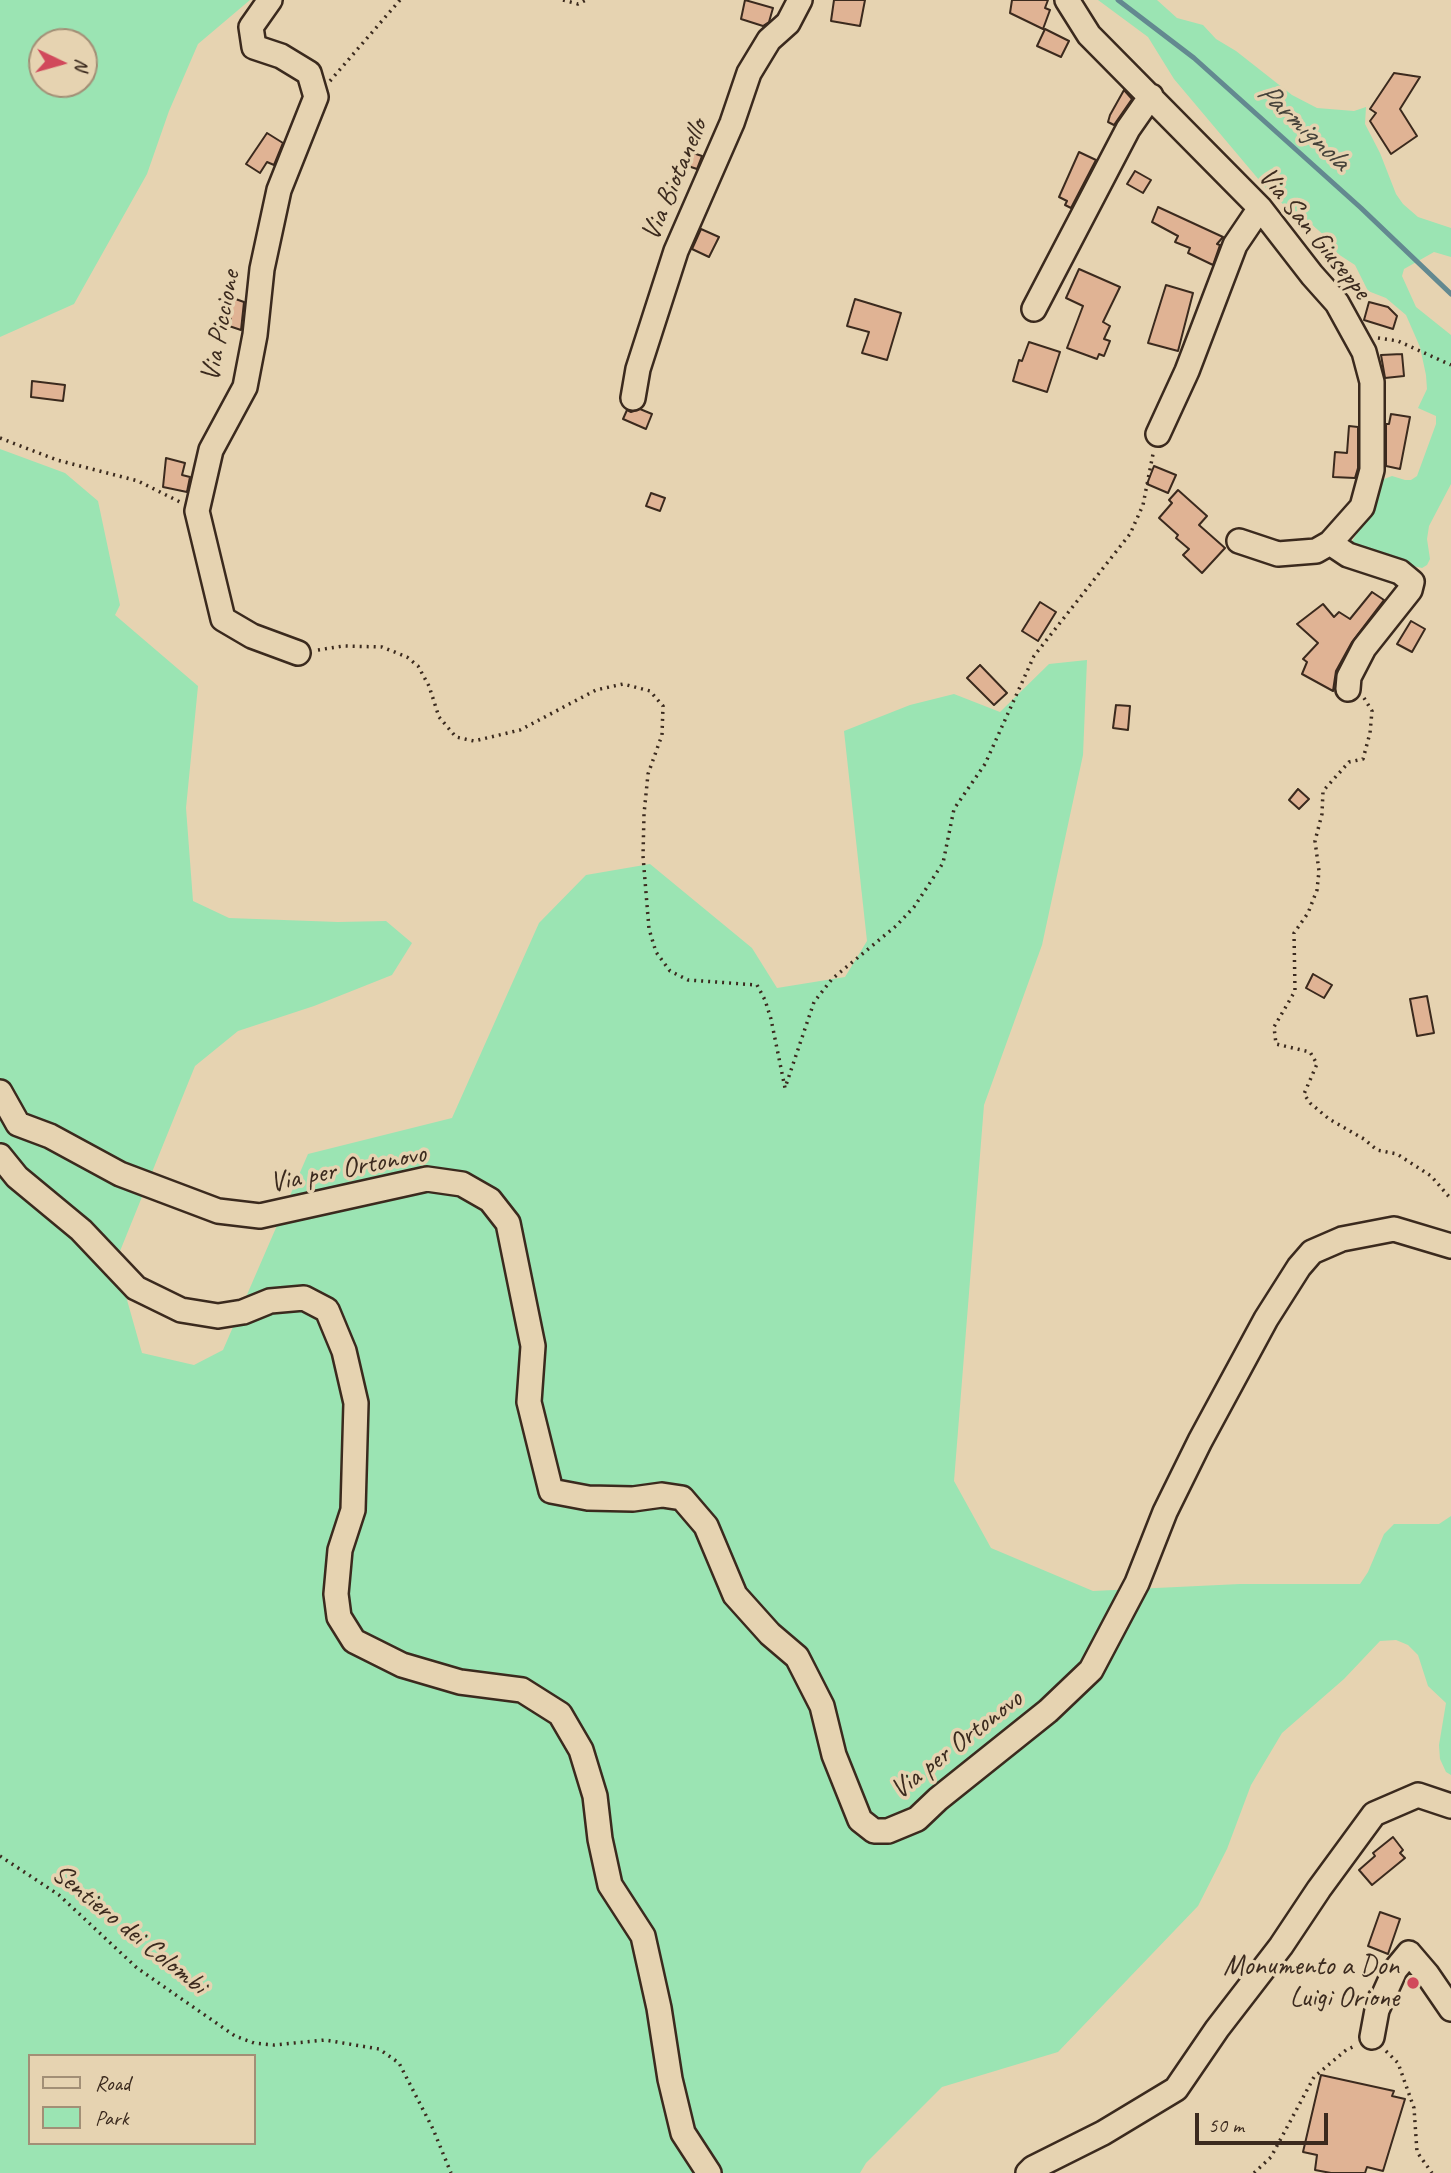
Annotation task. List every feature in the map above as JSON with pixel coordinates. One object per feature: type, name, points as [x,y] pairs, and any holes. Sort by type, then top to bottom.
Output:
[{"type":"street","points":[[270,0],[251,27],[254,47],[281,56],[309,73],[316,97]]},
{"type":"street","name":"Via Biotanello","points":[[633,398],[638,369],[676,251],[732,123],[749,73],[769,40],[788,23],[800,0]]},
{"type":"street","name":"Via San Giuseppe","points":[[1067,0],[1089,35],[1260,208],[1337,303],[1364,352],[1371,382],[1372,470],[1362,507],[1330,543]]},
{"type":"street","points":[[1034,309],[1128,129],[1151,96]]},
{"type":"street","name":"Via Piccione","points":[[298,653],[252,636],[223,619],[197,511],[211,450],[245,387],[255,335],[262,269],[279,190],[316,97]]},
{"type":"street","points":[[1158,434],[1187,371],[1235,245],[1260,208]]},
{"type":"street","points":[[1239,541],[1278,554],[1316,551],[1330,543],[1348,555],[1399,572],[1412,582],[1410,590],[1364,648],[1349,677],[1348,689]]},
{"type":"street","name":"Via per Ortonovo","points":[[0,1092],[18,1124],[50,1136],[120,1174],[218,1211],[260,1216],[428,1179],[462,1184],[491,1200],[508,1223],[533,1346],[529,1402],[551,1491],[588,1498],[633,1499],[662,1495],[682,1498],[706,1526],[735,1595],[770,1634],[797,1657],[822,1706],[835,1755],[860,1820],[874,1831],[888,1831],[918,1819],[938,1799],[1048,1711],[1090,1670],[1137,1583],[1165,1512],[1200,1441],[1266,1318],[1298,1267],[1312,1252],[1342,1239],[1394,1229],[1451,1246]]},
{"type":"street","points":[[0,1156],[17,1177],[81,1230],[136,1289],[181,1310],[218,1316],[243,1312],[271,1301],[303,1297],[327,1310],[344,1351],[356,1403],[353,1510],[340,1550],[336,1594],[339,1617],[354,1642],[402,1665],[460,1682],[522,1690],[560,1714],[581,1750],[595,1796],[600,1839],[610,1885],[643,1936],[683,2133],[709,2173]]},
{"type":"street","points":[[1028,2173],[1103,2133],[1176,2089],[1374,1814],[1418,1796],[1451,1806]]},
{"type":"street","points":[[1372,2037],[1382,2000],[1395,1970],[1409,1953],[1451,2009]]},
{"type":"path","points":[[316,97],[400,0]]},
{"type":"path","points":[[563,0],[578,4],[586,0]]},
{"type":"path","points":[[1356,336],[1398,341],[1451,365]]},
{"type":"path","points":[[298,653],[343,646],[382,647],[407,657],[418,666],[429,686],[439,717],[456,737],[474,741],[520,730],[596,690],[623,684],[650,691],[663,706],[662,735],[648,774],[643,856],[649,929],[656,952],[670,971],[688,980],[757,985],[771,1019],[785,1088],[814,1002],[832,979],[896,926],[943,863],[954,809],[985,764],[1034,656],[1130,534],[1143,505],[1158,434]]},
{"type":"path","points":[[0,438],[57,460],[138,481],[197,511]]},
{"type":"path","points":[[1348,689],[1364,698],[1372,711],[1370,733],[1363,758],[1349,762],[1323,791],[1322,814],[1315,841],[1319,871],[1317,890],[1308,913],[1294,933],[1295,991],[1274,1027],[1276,1044],[1310,1052],[1317,1064],[1304,1094],[1310,1103],[1329,1119],[1364,1139],[1377,1150],[1397,1154],[1431,1176],[1451,1199]]},
{"type":"path","name":"Sentiero dei Colombi","points":[[0,1856],[59,1895],[137,1968],[235,2036],[254,2043],[274,2045],[324,2040],[379,2049],[399,2063],[433,2129],[451,2173]]},
{"type":"path","points":[[1254,2173],[1271,2157],[1314,2077],[1346,2050],[1372,2037],[1398,2063],[1413,2108],[1417,2152],[1432,2173]]},
{"type":"green space","points":[[0,0],[250,0],[198,44],[169,111],[147,174],[74,304],[0,337]]},
{"type":"green space","points":[[1098,0],[1157,0],[1177,18],[1203,25],[1216,39],[1236,51],[1292,95],[1317,108],[1354,111],[1366,107],[1365,124],[1403,204],[1418,217],[1451,228],[1451,257],[1434,252],[1404,269],[1402,276],[1416,307],[1451,335],[1451,484],[1429,526],[1427,539],[1430,559],[1422,568],[1354,553],[1348,548],[1359,530],[1373,515],[1379,481],[1392,476],[1411,480],[1417,476],[1436,424],[1436,416],[1418,408],[1427,389],[1426,375],[1420,347],[1406,315],[1386,298],[1368,291],[1355,265],[1338,254],[1327,238],[1309,222],[1289,210],[1265,187],[1174,79],[1148,37]]},
{"type":"green space","points":[[0,449],[65,473],[98,501],[120,605],[115,615],[198,686],[186,808],[193,901],[229,918],[386,921],[412,943],[392,975],[314,1006],[238,1031],[195,1066],[116,1261],[142,1353],[194,1365],[223,1350],[308,1154],[452,1118],[539,923],[586,875],[650,864],[752,948],[777,988],[845,977],[867,941],[844,731],[910,705],[954,694],[1000,712],[1049,664],[1087,660],[1083,755],[1042,945],[984,1105],[954,1481],[991,1548],[1093,1591],[1240,1584],[1360,1584],[1384,1534],[1394,1524],[1439,1524],[1451,1516],[1451,1775],[1446,1772],[1440,1759],[1439,1745],[1446,1703],[1428,1686],[1418,1655],[1408,1645],[1396,1640],[1380,1641],[1344,1679],[1282,1733],[1251,1785],[1227,1849],[1198,1906],[1058,2052],[942,2087],[866,2163],[860,2173],[0,2173]]},
{"type":"building","points":[[745,0],[773,8],[769,22],[763,26],[741,19]]},
{"type":"building","points":[[834,0],[865,0],[860,26],[831,21]]},
{"type":"building","points":[[1012,0],[1048,0],[1045,8],[1050,10],[1043,29],[1010,13]]},
{"type":"building","points":[[1045,29],[1069,41],[1061,57],[1037,46]]},
{"type":"building","points":[[1394,73],[1420,77],[1400,109],[1417,136],[1391,154],[1370,121],[1376,113],[1370,109]]},
{"type":"building","points":[[1124,90],[1132,99],[1114,125],[1108,122],[1110,115]]},
{"type":"building","points":[[267,133],[283,143],[274,165],[267,162],[260,173],[246,164]]},
{"type":"building","points":[[690,152],[702,156],[697,169],[685,165]]},
{"type":"building","points":[[1079,152],[1096,160],[1071,208],[1065,205],[1067,201],[1059,197]]},
{"type":"building","points":[[1135,171],[1151,180],[1143,193],[1127,184]]},
{"type":"building","points":[[1158,207],[1223,237],[1217,244],[1220,245],[1213,265],[1188,253],[1190,248],[1175,242],[1178,236],[1152,222]]},
{"type":"building","points":[[701,229],[719,237],[709,257],[692,249]]},
{"type":"building","points":[[1079,269],[1120,287],[1103,322],[1110,326],[1104,339],[1110,341],[1104,356],[1099,354],[1097,359],[1067,348],[1083,306],[1066,298]]},
{"type":"building","points":[[1166,285],[1193,293],[1178,351],[1148,343]]},
{"type":"building","points":[[227,296],[244,302],[241,330],[229,326],[231,319],[220,315]]},
{"type":"building","points":[[855,299],[901,313],[887,360],[862,353],[869,332],[847,326]]},
{"type":"building","points":[[1369,302],[1388,307],[1397,316],[1393,329],[1364,320]]},
{"type":"building","points":[[1029,342],[1060,352],[1047,392],[1013,381],[1019,360],[1022,361]]},
{"type":"building","points":[[1402,354],[1404,376],[1385,378],[1381,355]]},
{"type":"building","points":[[32,381],[65,385],[63,401],[31,397]]},
{"type":"building","points":[[640,409],[652,414],[646,429],[623,419],[627,410],[631,412]]},
{"type":"building","points":[[1391,414],[1410,417],[1400,469],[1386,466],[1386,424],[1389,424]]},
{"type":"building","points":[[1349,426],[1358,427],[1358,468],[1355,478],[1333,477],[1335,452],[1347,453]]},
{"type":"building","points":[[166,458],[185,463],[182,475],[190,477],[187,492],[163,487]]},
{"type":"building","points":[[1154,466],[1176,475],[1168,493],[1147,484]]},
{"type":"building","points":[[1178,490],[1207,516],[1199,525],[1225,548],[1202,573],[1183,555],[1189,549],[1159,518],[1172,503],[1169,500]]},
{"type":"building","points":[[651,493],[665,498],[660,511],[646,506]]},
{"type":"building","points":[[1372,592],[1384,600],[1352,642],[1336,671],[1333,691],[1302,674],[1307,662],[1303,659],[1318,643],[1297,624],[1323,604],[1334,617],[1339,612],[1350,619]]},
{"type":"building","points":[[1040,602],[1056,612],[1038,641],[1022,631]]},
{"type":"building","points":[[1411,621],[1425,629],[1412,652],[1397,644]]},
{"type":"building","points":[[980,665],[1007,693],[994,705],[967,678]]},
{"type":"building","points":[[1116,705],[1130,706],[1128,730],[1113,728]]},
{"type":"building","points":[[1298,789],[1309,799],[1299,809],[1289,800]]},
{"type":"building","points":[[1313,974],[1332,985],[1324,998],[1306,988]]},
{"type":"building","points":[[1427,996],[1434,1033],[1417,1036],[1410,999]]},
{"type":"building","points":[[1393,1837],[1403,1850],[1400,1853],[1405,1858],[1372,1885],[1359,1870],[1375,1856],[1373,1853]]},
{"type":"building","points":[[1380,1912],[1400,1919],[1388,1954],[1368,1946]]},
{"type":"building","points":[[1321,2075],[1394,2091],[1392,2096],[1405,2099],[1383,2171],[1367,2167],[1365,2173],[1315,2170],[1317,2155],[1303,2152]]},
{"type":"waterway","name":"Parmignola","points":[[1118,0],[1194,58],[1361,208],[1451,294]]},
{"type":"place","name":"Monumento a Don Luigi Orione","points":[[1413,1983]]}]
